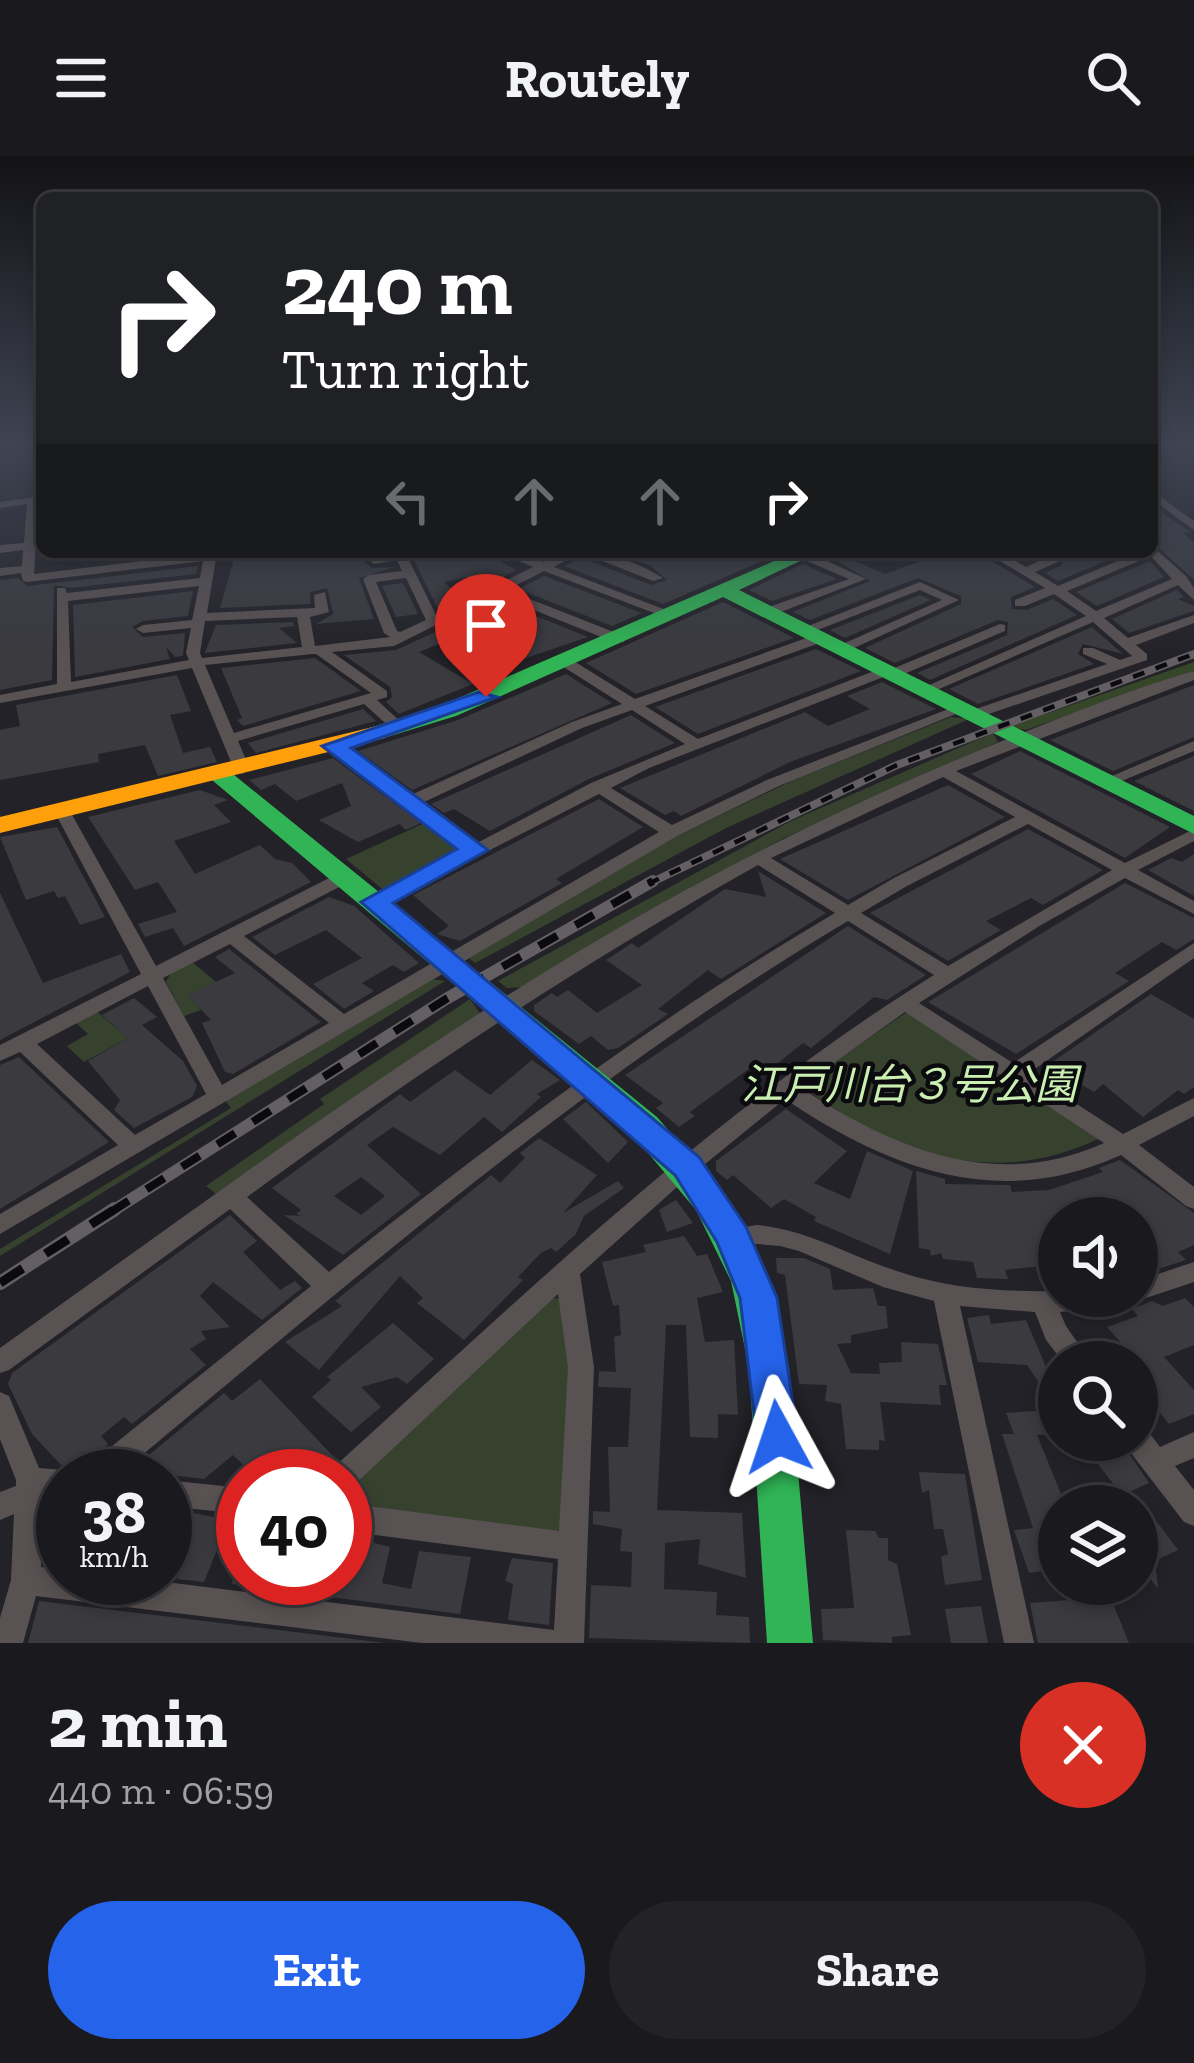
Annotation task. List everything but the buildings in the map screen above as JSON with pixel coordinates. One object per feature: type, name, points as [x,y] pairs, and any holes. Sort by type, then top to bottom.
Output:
[{"type":"street","points":[[35,515],[27,578],[182,558]]},
{"type":"street","points":[[0,549],[28,546]]},
{"type":"street","points":[[1158,556],[1187,580],[1194,596]]},
{"type":"street","points":[[64,688],[61,598],[67,558]]},
{"type":"street","points":[[210,558],[197,620],[196,663],[230,739],[231,772],[345,877],[592,1080],[687,1166],[733,1237],[758,1298],[769,1349],[790,1643]]},
{"type":"street","points":[[402,558],[433,620]]},
{"type":"street","points":[[518,558],[672,614]]},
{"type":"street","points":[[0,699],[196,663],[402,638],[562,558]]},
{"type":"street","points":[[602,558],[657,578]]},
{"type":"street","points":[[0,825],[398,728],[567,663],[796,558]]},
{"type":"street","points":[[768,612],[860,579],[817,558]]},
{"type":"street","points":[[0,1225],[216,1094],[671,832],[773,783],[967,712],[1142,656],[1094,616],[1002,558]]},
{"type":"street","points":[[1026,572],[1056,558]]},
{"type":"street","points":[[1020,603],[1135,558]]},
{"type":"street","points":[[0,572],[27,569]]},
{"type":"street","points":[[402,638],[391,633],[369,579],[410,574]]},
{"type":"street","points":[[473,580],[491,592],[619,639]]},
{"type":"street","points":[[925,690],[1187,580]]},
{"type":"street","points":[[61,598],[207,581]]},
{"type":"street","points":[[410,802],[632,704],[953,600],[920,586],[823,639]]},
{"type":"street","points":[[724,590],[1194,830]]},
{"type":"street","points":[[142,629],[197,620],[322,612],[320,595]]},
{"type":"street","points":[[230,739],[382,694],[314,650],[303,613]]},
{"type":"street","points":[[1127,643],[1194,619]]},
{"type":"street","points":[[375,902],[597,786],[694,742],[1000,628]]},
{"type":"street","points":[[1088,651],[1117,664]]},
{"type":"street","points":[[567,663],[694,742]]},
{"type":"street","points":[[0,1362],[504,1008],[758,858],[942,770],[1194,675]]},
{"type":"street","points":[[367,699],[398,728]]},
{"type":"street","points":[[334,746],[475,850]]},
{"type":"street","points":[[1106,782],[1194,746]]},
{"type":"street","points":[[942,770],[1194,908]]},
{"type":"street","points":[[597,786],[671,832]]},
{"type":"street","points":[[62,811],[216,1094]]},
{"type":"street","points":[[129,1449],[592,1080],[847,912],[1028,817]]},
{"type":"street","points":[[372,1450],[687,1166],[785,1088],[947,974],[1194,830]]},
{"type":"street","points":[[758,858],[947,974]]},
{"type":"street","points":[[0,1054],[345,877]]},
{"type":"street","points":[[230,934],[341,1022]]},
{"type":"street","points":[[1013,1074],[1194,949]]},
{"type":"street","points":[[904,1003],[1122,1144],[1194,1200]]},
{"type":"street","points":[[22,1042],[132,1145]]},
{"type":"street","points":[[785,1088],[876,1144],[945,1165],[1012,1173],[1052,1170],[1122,1144],[1194,1106]]},
{"type":"street","points":[[232,1197],[329,1287]]},
{"type":"street","points":[[733,1237],[781,1233],[844,1264],[945,1292],[1038,1302]]},
{"type":"street","points":[[567,1272],[580,1341],[569,1643]]},
{"type":"street","points":[[1158,1284],[1194,1272]]},
{"type":"street","points":[[945,1292],[1019,1643]]},
{"type":"street","points":[[0,1404],[30,1487],[26,1580],[8,1643]]},
{"type":"street","points":[[1158,1449],[1194,1445]]},
{"type":"street","points":[[1155,1461],[1194,1512]]},
{"type":"street","points":[[0,1506],[36,1486]]},
{"type":"street","points":[[372,1520],[574,1546]]},
{"type":"street","points":[[26,1580],[548,1643]]},
{"type":"green space","points":[[1194,662],[1194,671],[1026,730],[1008,727]]},
{"type":"green space","points":[[951,717],[969,719],[726,828],[475,963],[469,958],[664,842],[796,779]]},
{"type":"green space","points":[[993,733],[998,742],[782,839],[524,987],[507,988],[498,981],[791,821]]},
{"type":"green space","points":[[429,821],[463,846],[462,851],[386,892],[346,859]]},
{"type":"green space","points":[[191,961],[216,982],[188,995],[201,1010],[184,1016],[166,982],[172,970]]},
{"type":"green space","points":[[431,979],[445,981],[0,1256],[0,1249],[231,1108],[224,1099]]},
{"type":"green space","points":[[470,999],[481,1015],[216,1194],[206,1186],[324,1104],[320,1099]]},
{"type":"green space","points":[[95,1010],[128,1038],[84,1062],[67,1046],[88,1034],[74,1021]]},
{"type":"green space","name":"江戸川台３号公園","points":[[907,1012],[1100,1138],[1060,1154],[1020,1162],[943,1156],[870,1129],[800,1085]]},
{"type":"green space","points":[[552,1298],[565,1299],[570,1318],[565,1524],[554,1535],[372,1511],[372,1465]]},
{"type":"railway","points":[[648,884],[897,765],[1194,654]]},
{"type":"railway","points":[[111,1212],[446,999],[653,881]]},
{"type":"railway","points":[[0,1283],[115,1209]]},
{"type":"traffic: fast","points":[[377,733],[448,711],[796,558]]},
{"type":"traffic: fast","points":[[724,590],[1194,826]]},
{"type":"traffic: fast","points":[[220,775],[645,1126],[710,1202],[749,1281],[769,1368],[790,1643]]},
{"type":"traffic: slow","points":[[0,825],[377,733]]},
{"type":"route","points":[[486,697],[334,746],[475,850],[375,902],[592,1080],[687,1166],[733,1237],[758,1298],[769,1349],[778,1437]]}]
